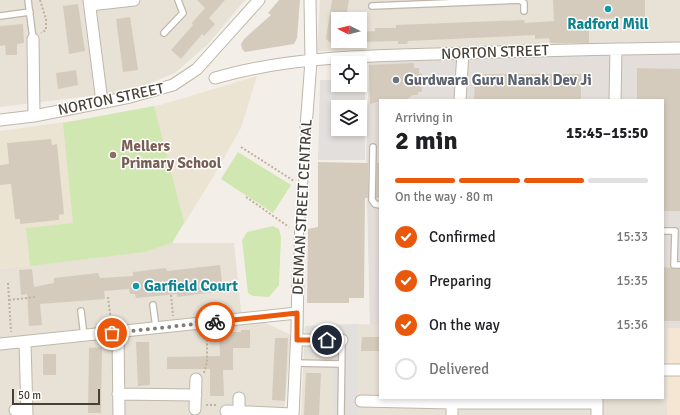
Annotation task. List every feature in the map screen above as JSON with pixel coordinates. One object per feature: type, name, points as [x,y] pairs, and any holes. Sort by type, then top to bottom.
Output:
[{"type":"street","points":[[102,102],[90,3],[134,0]]},
{"type":"street","name":"NORTON STREET","points":[[0,120],[34,116],[130,97],[173,85],[197,69],[258,0]]},
{"type":"street","name":"DENMAN STREET CENTRAL","points":[[293,414],[297,340],[299,233],[311,61],[310,0]]},
{"type":"street","points":[[33,39],[34,116]]},
{"type":"street","name":"NORTON STREET","points":[[215,78],[235,72],[266,66],[355,56],[680,48]]},
{"type":"street","points":[[615,99],[616,49]]},
{"type":"street","points":[[460,99],[463,53]]},
{"type":"street","points":[[0,344],[297,313]]},
{"type":"street","points":[[115,332],[119,415]]},
{"type":"street","points":[[297,340],[342,340]]},
{"type":"street","points":[[15,410],[27,412],[25,342]]},
{"type":"street","points":[[664,370],[680,370]]},
{"type":"street","points":[[196,379],[196,409]]},
{"type":"street","points":[[118,394],[196,394]]},
{"type":"street","points":[[239,398],[239,412]]},
{"type":"street","points":[[361,401],[387,400],[452,403],[597,400],[597,415]]},
{"type":"street","points":[[452,403],[452,415]]},
{"type":"street","points":[[226,412],[293,414]]},
{"type":"lane","points":[[28,0],[33,39]]},
{"type":"lane","points":[[164,33],[183,13],[178,0]]},
{"type":"lane","points":[[372,6],[520,0],[524,3],[524,11]]},
{"type":"lane","points":[[0,16],[30,12]]},
{"type":"lane","points":[[373,147],[372,200],[375,204],[379,205]]},
{"type":"lane","points":[[664,231],[675,231],[674,264],[680,265]]},
{"type":"lane","points":[[153,305],[156,328]]},
{"type":"lane","points":[[81,310],[84,336]]},
{"type":"lane","points":[[341,415],[342,340]]},
{"type":"lane","points":[[296,363],[341,364]]},
{"type":"path","points":[[33,39],[46,30],[46,19],[40,0]]},
{"type":"path","points":[[241,147],[303,187]]},
{"type":"path","points":[[246,197],[299,233]]},
{"type":"path","points":[[8,283],[11,330],[14,343]]},
{"type":"path","points":[[171,295],[174,326]]},
{"type":"path","points":[[108,297],[115,332]]},
{"type":"path","points":[[9,300],[36,298]]},
{"type":"path","points":[[196,379],[203,378],[207,362],[207,322]]},
{"type":"path","points":[[196,394],[206,405],[220,406],[226,412]]},
{"type":"shaded area","points":[[0,0],[245,0],[208,44],[175,73],[148,84],[114,93],[0,107]]},
{"type":"shaded area","points":[[320,0],[680,0],[680,46],[548,51],[317,51]]},
{"type":"shaded area","points":[[680,52],[680,328],[664,328],[664,99],[379,99],[379,325],[370,325],[366,164],[369,59]]},
{"type":"shaded area","name":"Mellers Primary School","points":[[257,76],[241,128],[212,179],[172,243],[145,252],[0,269],[0,131],[79,120],[160,105]]},
{"type":"shaded area","points":[[320,80],[331,80],[331,92],[365,92],[365,100],[331,100],[331,136],[365,136],[365,160],[318,160]]},
{"type":"shaded area","points":[[172,243],[234,243],[241,311],[291,335],[284,415],[0,415],[0,269],[145,252]]},
{"type":"shaded area","points":[[358,324],[379,325],[379,399],[664,399],[664,328],[668,328],[667,415],[301,415],[305,326]]},
{"type":"shaded area","points":[[358,324],[357,415],[334,415],[333,356],[304,354],[305,326]]},
{"type":"shaded area","points":[[668,328],[680,328],[680,415],[667,415]]},
{"type":"green space","points":[[154,106],[184,222],[172,243],[145,252],[30,266],[26,228],[73,223],[63,123]]},
{"type":"green space","points":[[238,152],[291,185],[273,213],[221,179]]},
{"type":"green space","points":[[273,226],[279,229],[281,237],[279,285],[269,297],[253,296],[248,293],[242,240],[247,232]]},
{"type":"building","points":[[197,0],[225,0],[209,18],[215,24],[204,36],[202,34],[181,59],[171,50],[193,25],[192,23],[205,8]]},
{"type":"building","points":[[279,0],[300,0],[297,38],[294,44],[245,52],[242,49],[241,44],[244,39],[271,15],[268,13]]},
{"type":"building","points":[[332,0],[349,0],[347,12],[331,12],[331,43],[326,39]]},
{"type":"building","points":[[553,0],[645,0],[645,18],[589,19],[589,43],[550,43],[549,38],[535,39],[535,35],[408,41],[407,44],[398,44],[398,41],[367,42],[367,32],[375,31],[375,28],[396,28],[396,25],[524,20],[525,23],[554,21]]},
{"type":"building","points":[[78,4],[85,51],[69,54],[63,6]]},
{"type":"building","points":[[130,17],[138,70],[123,72],[116,19]]},
{"type":"building","points":[[23,24],[24,43],[17,44],[17,55],[6,55],[5,45],[0,46],[0,26]]},
{"type":"building","name":"Gurdwara Guru Nanak Dev Ji","points":[[414,63],[414,68],[419,68],[419,74],[422,73],[422,92],[418,92],[418,95],[413,95],[407,99],[379,99],[379,101],[370,104],[369,65]]},
{"type":"building","points":[[637,68],[680,69],[680,211],[664,211],[664,99],[637,99]]},
{"type":"building","points":[[76,70],[78,85],[58,89],[56,73]]},
{"type":"building","points":[[475,74],[581,74],[581,99],[474,99]]},
{"type":"building","points":[[51,139],[52,145],[57,144],[64,214],[59,215],[59,220],[20,224],[20,219],[15,219],[11,184],[0,185],[0,165],[9,164],[7,143]]},
{"type":"building","points":[[318,162],[368,163],[368,198],[365,198],[364,298],[349,298],[349,303],[307,303],[308,229],[318,227]]},
{"type":"building","points":[[377,163],[379,163],[379,198],[376,198]]},
{"type":"building","name":"Garfield Court","points":[[220,265],[223,291],[177,297],[177,294],[136,298],[135,294],[130,294],[129,289],[104,291],[105,299],[40,304],[42,325],[29,326],[27,294],[21,295],[19,270],[32,269],[34,287],[54,283],[54,278],[98,273],[100,278],[133,276],[133,272],[166,268],[167,271]]},
{"type":"building","points":[[664,267],[680,269],[680,321],[664,321]]},
{"type":"building","points":[[241,330],[250,330],[250,348],[233,348],[233,370],[223,370],[224,396],[210,396],[210,369],[167,369],[167,357],[220,356],[219,332],[241,332]]},
{"type":"building","points":[[362,337],[379,337],[379,351],[361,351]]},
{"type":"building","points":[[275,338],[288,338],[285,401],[272,400]]},
{"type":"building","points":[[136,342],[149,342],[150,385],[138,386]]},
{"type":"building","points":[[102,347],[101,413],[88,413],[89,348]]},
{"type":"building","points":[[43,354],[56,354],[56,375],[43,375]]},
{"type":"building","points":[[306,373],[321,373],[319,415],[304,415]]},
{"type":"way so far","points":[[112,333],[215,322]]},
{"type":"place","name":"Radford Mill","points":[[608,9]]},
{"type":"place","name":"Gurdwara Guru Nanak Dev Ji","points":[[396,80]]},
{"type":"place","name":"Mellers Primary School","points":[[113,155]]},
{"type":"place","name":"Garfield Court","points":[[136,286]]},
{"type":"route","points":[[215,322],[297,313],[297,340],[327,340]]}]
